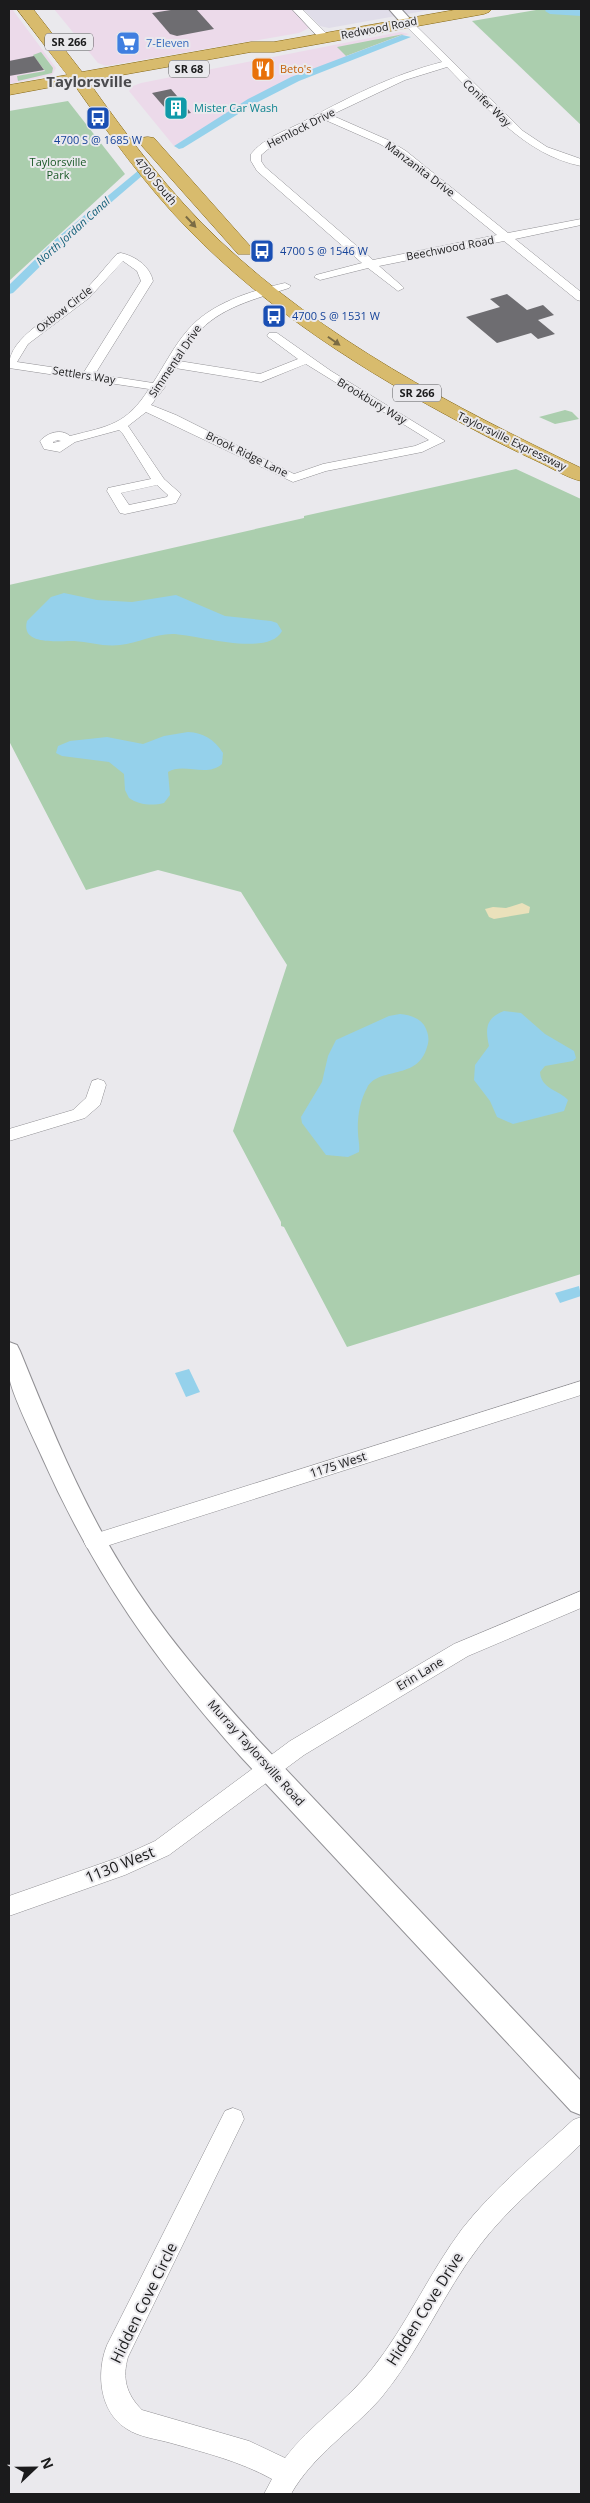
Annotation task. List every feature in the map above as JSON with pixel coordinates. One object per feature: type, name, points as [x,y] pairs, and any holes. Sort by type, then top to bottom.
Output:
[{"type":"main road","name":"4700 South","points":[[25,9],[126,146],[186,217],[229,260],[276,289]]},
{"type":"main road","name":"SR 266","points":[[42,9],[102,84]]},
{"type":"main road","name":"Redwood Road","points":[[9,90],[102,84],[257,56],[274,47],[484,9]]},
{"type":"main road","name":"Redwood Road","points":[[9,101],[80,84]]},
{"type":"main road","name":"4700 South","points":[[135,127],[276,289]]},
{"type":"main road","name":"Taylorsville Expressway","points":[[276,289],[331,320],[418,374],[486,410],[581,455]]},
{"type":"main road","name":"Taylorsville Expressway","points":[[276,289],[342,347],[398,382],[469,421],[581,475]]},
{"type":"street","points":[[297,9],[325,38]]},
{"type":"street","points":[[395,9],[407,22]]},
{"type":"street","name":"Conifer Way","points":[[407,22],[519,133],[543,149],[581,163]]},
{"type":"street","name":"Hemlock Drive","points":[[398,288],[261,169],[256,161],[256,154],[261,148],[408,74],[448,64]]},
{"type":"street","name":"Manzanita Drive","points":[[324,116],[384,142],[402,153],[580,295]]},
{"type":"street","name":"Beechwood Road","points":[[320,277],[371,264],[581,222]]},
{"type":"street","name":"Oxbow Circle","points":[[9,364],[24,342],[85,296],[121,256],[139,266],[147,276],[147,281],[88,375]]},
{"type":"street","name":"Simmental Drive","points":[[69,440],[104,433],[121,426],[144,407],[191,333],[202,321],[225,306],[276,289]]},
{"type":"street","name":"Brookbury Way","points":[[273,336],[306,360],[439,441]]},
{"type":"street","points":[[173,364],[261,378],[306,360]]},
{"type":"street","name":"Settlers Way","points":[[9,364],[159,386]]},
{"type":"street","name":"Brook Ridge Lane","points":[[144,407],[198,430],[294,478],[322,468],[418,449],[439,441]]},
{"type":"street","points":[[121,426],[128,432],[159,481]]},
{"type":"street","points":[[9,1135],[79,1114],[94,1101],[98,1085]]},
{"type":"street","name":"Murray Taylorsville Road","points":[[9,1351],[63,1482],[94,1542],[133,1605],[174,1658],[269,1768],[581,2101]]},
{"type":"street","name":"1175 West","points":[[94,1542],[581,1388]]},
{"type":"street","name":"Erin Lane","points":[[269,1768],[357,1711],[460,1650],[581,1599]]},
{"type":"street","name":"1130 West","points":[[9,1906],[153,1852],[178,1837],[269,1768]]},
{"type":"street","name":"Hidden Cove Circle","points":[[233,2119],[116,2354],[113,2365],[113,2387],[125,2412],[134,2420],[248,2454],[282,2483]]},
{"type":"street","name":"Hidden Cove Drive","points":[[282,2483],[308,2448],[343,2419],[371,2390],[398,2356],[470,2237],[495,2210],[581,2128]]},
{"type":"shaded area","points":[[9,9],[12,9],[56,68],[52,75],[9,84]]},
{"type":"shaded area","points":[[54,9],[291,9],[309,28],[299,33],[106,66],[98,63]]},
{"type":"shaded area","points":[[303,9],[435,9],[329,28],[320,26]]},
{"type":"shaded area","points":[[400,32],[409,34],[294,78],[250,99],[174,146],[129,91],[133,86],[141,83]]},
{"type":"green space","points":[[542,9],[581,9],[581,125],[472,21]]},
{"type":"green space","points":[[404,34],[346,56],[337,47]]},
{"type":"green space","points":[[41,52],[53,68],[52,73],[18,81],[17,76],[45,71],[33,55]]},
{"type":"green space","name":"Taylorsville Park","points":[[68,101],[125,174],[9,281],[9,111]]},
{"type":"green space","points":[[565,410],[572,412],[579,419],[555,424],[539,417]]},
{"type":"green space","points":[[516,469],[581,499],[581,1274],[347,1347],[284,1227],[281,1226],[281,1222],[233,1131],[287,965],[241,892],[158,870],[86,890],[9,741],[9,585]]},
{"type":"sand","points":[[522,903],[530,907],[529,913],[494,919],[489,917],[485,909],[493,907],[506,908]]},
{"type":"water","points":[[64,593],[97,600],[132,602],[176,595],[225,616],[277,623],[282,631],[274,639],[262,643],[247,644],[172,634],[159,635],[120,645],[43,640],[30,635],[26,629],[27,621],[51,597]]},
{"type":"water","points":[[188,732],[204,735],[216,744],[223,753],[222,764],[209,770],[181,768],[168,772],[170,795],[164,803],[159,804],[150,805],[129,798],[125,790],[124,774],[109,762],[62,756],[56,753],[58,746],[70,741],[107,737],[143,744],[164,736]]},
{"type":"water","points":[[504,1011],[521,1013],[545,1034],[574,1051],[576,1058],[573,1061],[545,1066],[540,1072],[541,1078],[547,1086],[568,1100],[564,1111],[513,1124],[497,1117],[490,1101],[474,1080],[475,1065],[489,1046],[488,1024],[493,1017]]},
{"type":"water","points":[[400,1014],[416,1018],[422,1022],[425,1028],[428,1041],[422,1058],[415,1065],[407,1069],[372,1081],[367,1088],[359,1115],[359,1152],[348,1157],[326,1155],[302,1123],[301,1117],[322,1082],[328,1056],[336,1040],[389,1016]]},
{"type":"water","points":[[579,1286],[581,1296],[560,1303],[555,1293]]},
{"type":"water","points":[[189,1369],[200,1392],[186,1397],[175,1373]]},
{"type":"building","points":[[177,9],[196,9],[214,29],[177,36],[170,34],[152,13]]},
{"type":"building","points":[[34,56],[44,70],[9,76],[9,61]]},
{"type":"building","name":"Mister Car Wash","points":[[171,89],[191,113],[172,116],[152,93]]},
{"type":"building","points":[[507,294],[527,310],[543,305],[554,315],[538,320],[555,334],[538,339],[531,333],[497,343],[466,317],[500,307],[490,299]]},
{"type":"waterway","name":"North Jordan Canal","points":[[550,11],[581,13]]},
{"type":"waterway","name":"North Jordan Canal","points":[[179,146],[252,101],[295,79],[406,37]]},
{"type":"waterway","name":"North Jordan Canal","points":[[9,291],[61,240],[139,173]]},
{"type":"place","name":"7-Eleven","points":[[128,43]]},
{"type":"place","name":"Beto's","points":[[263,69]]},
{"type":"place","name":"Mister Car Wash","points":[[176,108]]},
{"type":"place","name":"4700 S @ 1685 W","points":[[98,118]]},
{"type":"place","name":"4700 S @ 1546 W","points":[[262,251]]},
{"type":"place","name":"4700 S @ 1531 W","points":[[274,316]]},
{"type":"district","name":"Taylorsville","points":[[89,82]]}]
